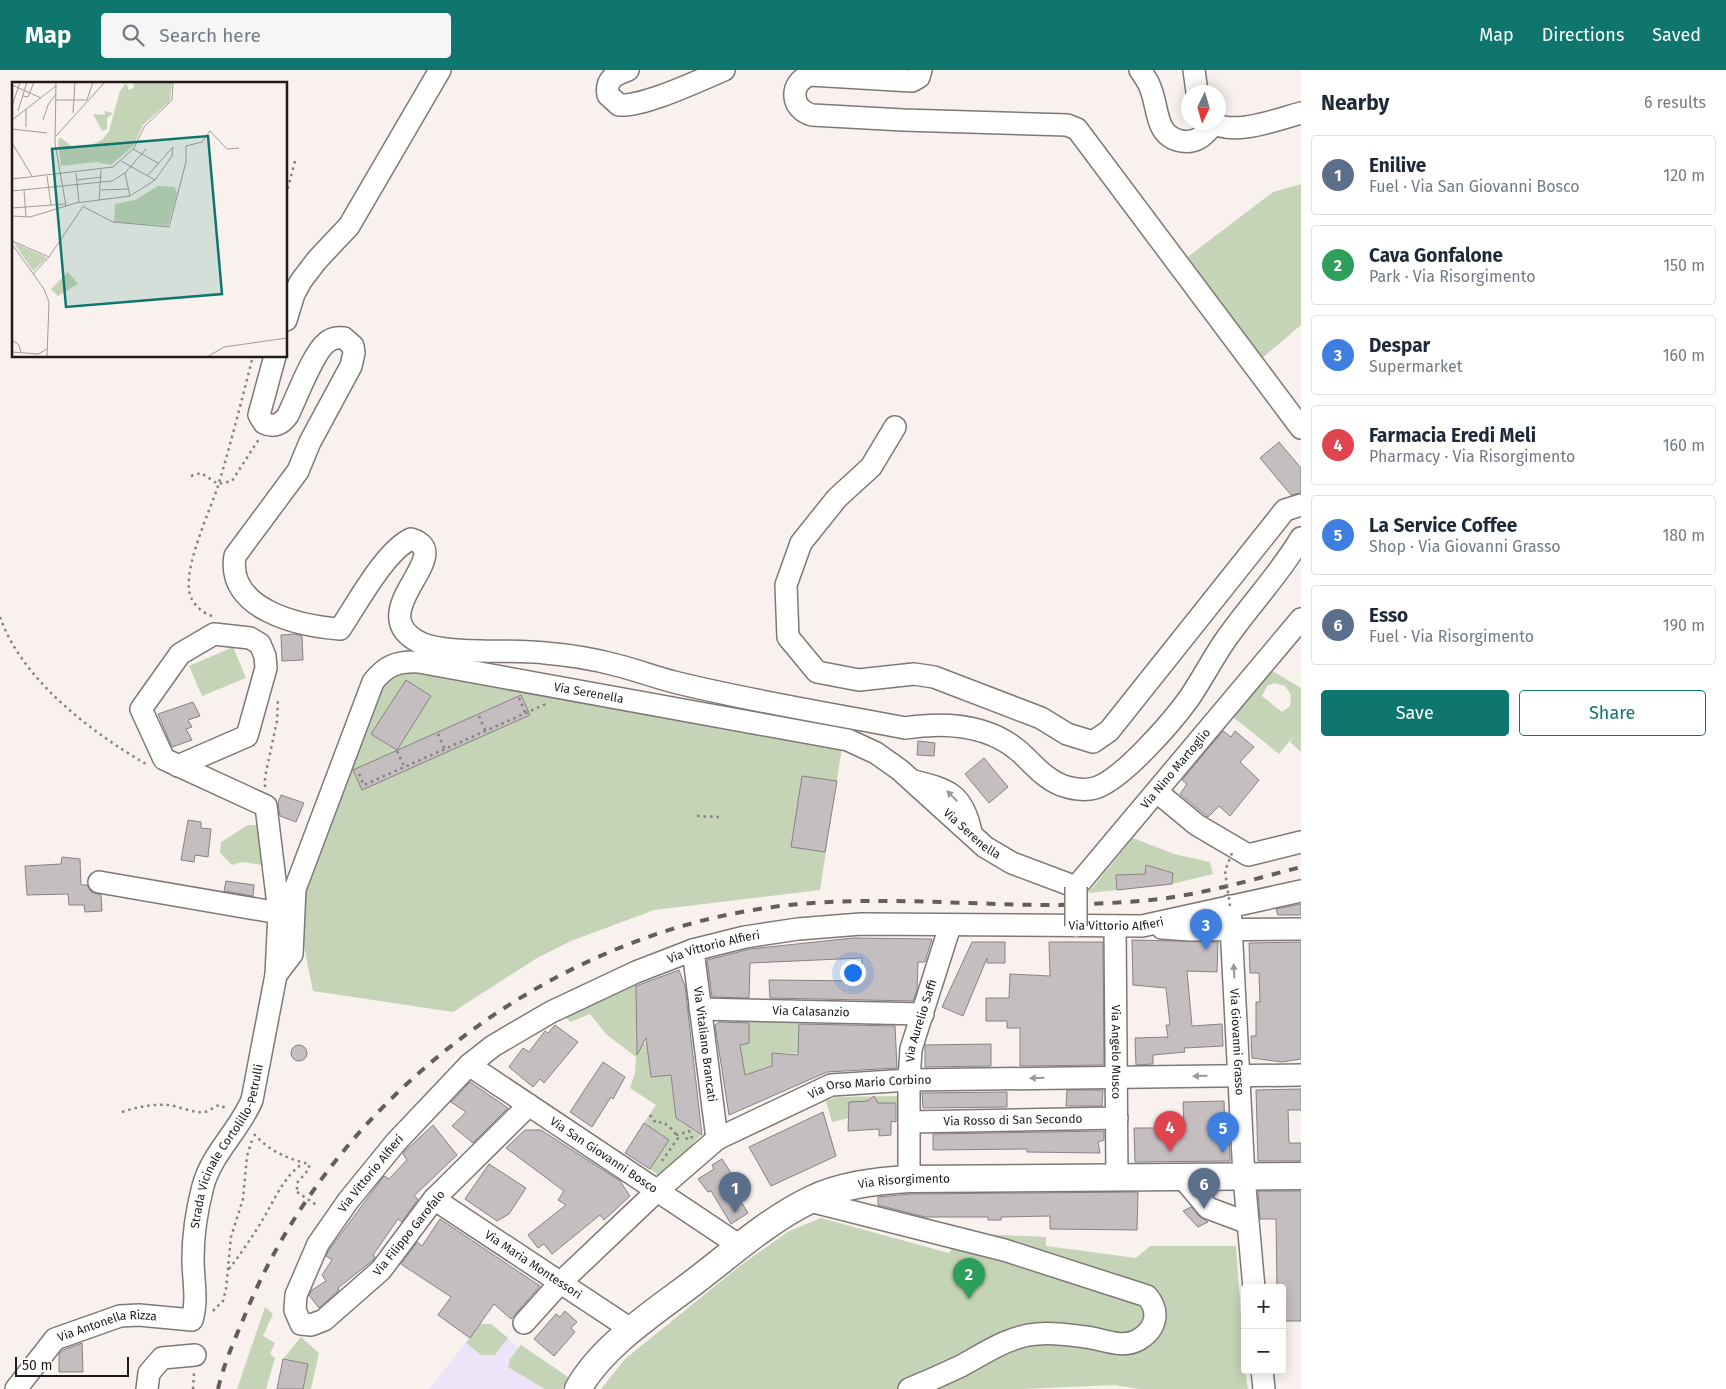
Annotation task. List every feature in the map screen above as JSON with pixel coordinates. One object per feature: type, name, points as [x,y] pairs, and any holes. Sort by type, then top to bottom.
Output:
[{"type":"main road","name":"Via Risorgimento","points":[[578,1389],[598,1364],[632,1330],[740,1246],[781,1217],[810,1200],[839,1188],[878,1181],[909,1179],[1301,1176]]},
{"type":"street","points":[[288,314],[294,294],[301,281],[317,260],[349,226],[440,70]]},
{"type":"street","points":[[628,70],[615,76],[608,84],[608,94],[619,105],[630,104],[679,90],[724,70]]},
{"type":"street","points":[[921,70],[919,77],[912,81],[810,75],[799,81],[795,87],[794,100],[801,110],[812,115],[1067,125],[1077,129],[1301,428]]},
{"type":"street","points":[[1140,70],[1151,88],[1160,126],[1169,137],[1181,141],[1194,142],[1202,137],[1208,130]]},
{"type":"street","points":[[1194,70],[1195,85]]},
{"type":"street","points":[[1226,128],[1242,128],[1301,113]]},
{"type":"street","points":[[275,358],[260,410],[261,420],[268,425],[279,424],[288,415],[322,346],[338,337],[350,341],[353,346],[354,360],[298,470],[235,556],[233,568],[235,581],[246,596],[292,622],[340,629],[385,562],[400,544],[411,539],[421,542],[426,548],[426,557],[400,605],[400,622],[408,635],[422,644],[444,648],[545,653],[615,664],[674,682],[905,728],[933,724],[963,726],[993,736],[1018,751],[1044,775],[1061,785],[1078,790],[1094,788],[1108,782],[1130,766],[1189,698],[1224,642],[1301,538]]},
{"type":"street","points":[[895,427],[871,467],[836,498],[801,543],[786,585],[788,637],[818,672],[859,680],[914,674],[934,677],[1041,718],[1068,734],[1093,742],[1109,731],[1285,510],[1301,505]]},
{"type":"street","name":"Via Nino Martoglio","points":[[1076,887],[1301,619]]},
{"type":"street","points":[[214,634],[250,638],[260,644],[265,656],[266,668],[247,736],[178,766],[164,760],[142,714],[142,705],[180,654],[214,634]]},
{"type":"street","name":"Via Serenella","points":[[276,975],[292,954],[295,888],[374,682],[390,664],[404,661],[419,662],[848,740],[876,753],[911,780],[985,847],[1012,863],[1076,887]]},
{"type":"street","name":"Strada Vicinale Cortolillo-Petrulli","points":[[178,766],[266,806],[279,912],[276,975],[252,1100],[245,1118],[216,1154],[203,1186],[195,1232],[193,1258],[196,1308],[192,1320]]},
{"type":"street","points":[[1157,792],[1197,825],[1248,855],[1301,842]]},
{"type":"street","points":[[100,882],[279,912]]},
{"type":"street","points":[[1076,887],[1076,926]]},
{"type":"street","name":"Via Vittorio Alfieri","points":[[301,1324],[295,1310],[296,1295],[318,1244],[344,1206],[396,1142],[469,1064],[494,1046],[551,1012],[636,972],[693,950],[745,936],[798,929],[861,924],[1142,926],[1301,890]]},
{"type":"street","points":[[1258,901],[1250,907],[1249,922],[1253,926],[1263,929]]},
{"type":"street","name":"Via Giovanni Grasso","points":[[1230,906],[1244,1177],[1254,1284]]},
{"type":"street","name":"Via Aurelio Saffi","points":[[909,1179],[909,1080],[911,1049],[950,926]]},
{"type":"street","name":"Via Angelo Musco","points":[[1115,926],[1117,1178]]},
{"type":"street","points":[[1142,926],[1190,930],[1301,929]]},
{"type":"street","name":"Via Vitaliano Brancati","points":[[693,950],[717,1139]]},
{"type":"street","name":"Via Calasanzio","points":[[700,1010],[923,1014]]},
{"type":"street","name":"Via San Giovanni Bosco","points":[[469,1064],[740,1246]]},
{"type":"street","name":"Via Orso Mario Corbino","points":[[524,1323],[560,1282],[657,1191],[717,1139],[831,1085],[909,1080],[1301,1075]]},
{"type":"street","name":"Via Filippo Garofalo","points":[[301,1324],[311,1325],[324,1320],[382,1270],[434,1199],[529,1105]]},
{"type":"street","name":"Via Rosso di San Secondo","points":[[909,1122],[1117,1118]]},
{"type":"street","points":[[1182,1177],[1208,1208],[1248,1223]]},
{"type":"street","name":"Via Maria Montessori","points":[[434,1199],[632,1330]]},
{"type":"street","points":[[810,1200],[1004,1250],[1147,1296],[1155,1305],[1155,1318],[1148,1332],[1137,1341],[1118,1344],[1088,1337],[1038,1334],[1011,1339],[961,1366],[909,1389]]},
{"type":"street","name":"Via Antonella Rizza","points":[[16,1389],[55,1339],[120,1316],[192,1320]]},
{"type":"street","points":[[147,1389],[150,1373],[162,1358],[195,1356]]},
{"type":"street","points":[[1262,1374],[1264,1389]]},
{"type":"path","points":[[288,187],[295,161]]},
{"type":"path","points":[[191,476],[201,473],[218,484],[232,481],[268,425]]},
{"type":"path","points":[[0,618],[27,666],[50,692],[111,744],[149,766]]},
{"type":"path","points":[[519,698],[526,714]]},
{"type":"path","points":[[357,770],[364,785],[547,704]]},
{"type":"path","points":[[479,716],[486,732]]},
{"type":"path","points":[[438,734],[445,750]]},
{"type":"path","points":[[398,751],[405,768]]},
{"type":"path","points":[[697,816],[719,817]]},
{"type":"path","points":[[1230,906],[1225,871],[1232,853]]},
{"type":"path","points":[[122,1112],[142,1105],[168,1105],[189,1108],[195,1112],[206,1112],[219,1105],[245,1118]]},
{"type":"path","points":[[650,1114],[656,1123],[664,1122],[678,1138],[659,1165]]},
{"type":"path","points":[[192,1320],[205,1317],[223,1301],[231,1238],[243,1199],[247,1156],[254,1134],[266,1148],[302,1164],[309,1164],[310,1169],[297,1183],[297,1192],[318,1206]]},
{"type":"path","points":[[676,1135],[683,1134]]},
{"type":"path","points":[[228,1270],[260,1222],[277,1191],[287,1181],[292,1171],[302,1164]]},
{"type":"shaded area","points":[[480,1324],[491,1324],[519,1348],[521,1345],[568,1377],[562,1389],[429,1389]]},
{"type":"green space","points":[[1301,184],[1301,325],[1260,360],[1185,259],[1273,192]]},
{"type":"green space","points":[[233,647],[246,678],[202,696],[189,666]]},
{"type":"green space","points":[[402,670],[558,694],[562,701],[570,697],[842,747],[820,890],[654,910],[571,941],[537,958],[453,1012],[313,991],[300,927],[301,890],[383,686],[386,680]]},
{"type":"green space","points":[[1271,670],[1301,688],[1301,752],[1290,742],[1295,734],[1279,754],[1233,717]],"holes":[[[1274,683],[1285,686],[1291,695],[1290,706],[1282,712],[1262,696],[1267,686]]]},
{"type":"green space","points":[[248,825],[256,825],[262,833],[266,861],[262,865],[242,862],[232,865],[220,853],[221,842]]},
{"type":"green space","points":[[1133,838],[1174,854],[1210,862],[1213,874],[1172,884],[1173,873],[1147,865],[1145,874],[1116,875],[1117,890],[1088,893]]},
{"type":"green space","points":[[636,985],[637,1044],[665,1042],[649,1055],[651,1077],[671,1075],[676,1118],[701,1135],[661,1177],[650,1169],[669,1140],[644,1123],[656,1105],[630,1088],[635,1073],[636,1057],[606,1034],[590,1014],[571,1022],[566,1018]]},
{"type":"green space","points":[[749,1021],[799,1022],[798,1045],[827,1046],[827,1054],[772,1053],[772,1066],[753,1073],[763,1100],[757,1103],[744,1077],[740,1045],[749,1043]]},
{"type":"green space","points":[[899,1096],[899,1103],[878,1103],[872,1098],[849,1118],[832,1122],[826,1101],[836,1097]]},
{"type":"green space","points":[[821,1218],[949,1253],[959,1233],[1046,1237],[1046,1246],[1136,1258],[1150,1246],[1236,1246],[1241,1315],[1241,1374],[1246,1374],[1248,1389],[1139,1389],[1115,1385],[1023,1389],[601,1389],[625,1359],[741,1265],[789,1231]]},
{"type":"green space","points":[[265,1307],[273,1314],[263,1336],[275,1343],[270,1354],[275,1358],[266,1389],[237,1389]]},
{"type":"green space","points":[[480,1324],[491,1324],[508,1338],[495,1355],[481,1355],[466,1343]]},
{"type":"green space","points":[[301,1337],[319,1353],[311,1389],[303,1389],[308,1364],[283,1359]]},
{"type":"green space","points":[[521,1345],[568,1377],[562,1389],[545,1389],[508,1367],[510,1359]]},
{"type":"building","points":[[1279,442],[1301,468],[1301,493],[1291,495],[1260,458]]},
{"type":"building","points":[[295,634],[302,636],[303,660],[282,661],[281,635]]},
{"type":"building","points":[[406,680],[431,696],[397,750],[371,734]]},
{"type":"building","points":[[521,695],[530,715],[362,790],[353,770]]},
{"type":"building","points":[[193,702],[200,716],[188,720],[192,727],[186,729],[192,740],[172,747],[158,714]]},
{"type":"building","points":[[1223,731],[1231,737],[1235,731],[1254,747],[1240,762],[1259,780],[1230,816],[1219,806],[1208,817],[1180,794],[1187,784],[1182,780]]},
{"type":"building","points":[[918,741],[935,743],[934,756],[917,755]]},
{"type":"building","points":[[984,758],[1008,787],[989,803],[965,774]]},
{"type":"building","points":[[802,776],[837,781],[825,852],[791,847]]},
{"type":"building","points":[[281,795],[304,803],[296,822],[280,816],[278,803]]},
{"type":"building","points":[[188,820],[201,822],[201,828],[211,829],[208,857],[195,855],[194,862],[181,860]]},
{"type":"building","points":[[62,857],[80,859],[81,885],[87,885],[91,892],[101,895],[102,911],[85,912],[84,905],[69,905],[68,894],[27,895],[25,866],[61,864]]},
{"type":"building","points":[[1146,865],[1173,873],[1172,884],[1117,890],[1116,875],[1145,874]]},
{"type":"building","points":[[226,881],[254,885],[253,896],[224,891]]},
{"type":"building","points":[[1301,904],[1301,915],[1278,915],[1276,909]]},
{"type":"building","points":[[853,938],[932,939],[925,962],[918,962],[917,990],[913,1001],[770,998],[769,980],[862,981],[862,958],[750,963],[749,998],[712,997],[707,960],[750,949]]},
{"type":"building","points":[[1132,940],[1218,942],[1217,972],[1187,971],[1192,1026],[1222,1024],[1223,1046],[1184,1048],[1185,1052],[1153,1055],[1153,1064],[1136,1065],[1135,1038],[1168,1037],[1166,1025],[1170,1025],[1166,988],[1133,985]]},
{"type":"building","points":[[972,942],[1005,942],[1005,963],[987,963],[987,958],[963,1016],[942,1007]]},
{"type":"building","points":[[1049,942],[1103,942],[1104,1065],[1020,1066],[1020,1028],[1007,1028],[1007,1021],[986,1021],[986,998],[1009,998],[1010,974],[1050,976]]},
{"type":"building","points":[[1301,942],[1301,1059],[1282,1062],[1252,1058],[1251,1036],[1256,1036],[1256,1002],[1260,1002],[1259,973],[1250,973],[1249,943]]},
{"type":"building","points":[[679,970],[685,986],[702,1135],[676,1118],[671,1075],[651,1077],[646,1038],[637,1055],[636,986]]},
{"type":"building","points":[[719,1022],[749,1023],[749,1043],[740,1045],[745,1075],[772,1066],[772,1053],[798,1055],[799,1024],[895,1026],[897,1068],[827,1072],[729,1115],[715,1025]]},
{"type":"building","points":[[555,1025],[578,1042],[544,1083],[540,1079],[533,1087],[509,1067],[523,1048],[529,1052],[545,1031],[548,1033]]},
{"type":"building","points":[[991,1044],[991,1066],[925,1067],[925,1045]]},
{"type":"building","points":[[296,1045],[302,1045],[307,1050],[305,1059],[296,1061],[291,1056],[291,1050]]},
{"type":"building","points":[[603,1062],[625,1077],[613,1099],[611,1097],[592,1127],[570,1112]]},
{"type":"building","points":[[470,1082],[508,1108],[473,1143],[452,1126],[466,1112],[451,1102]]},
{"type":"building","points":[[1301,1089],[1301,1110],[1288,1110],[1289,1143],[1301,1143],[1301,1161],[1258,1161],[1256,1090]]},
{"type":"building","points":[[1067,1090],[1103,1090],[1102,1106],[1066,1106]]},
{"type":"building","points":[[1007,1092],[1007,1107],[923,1108],[922,1093]]},
{"type":"building","points":[[874,1096],[878,1103],[896,1103],[896,1122],[891,1121],[891,1135],[879,1136],[879,1129],[848,1131],[849,1102],[868,1101]]},
{"type":"building","points":[[1224,1101],[1225,1138],[1229,1138],[1230,1161],[1135,1162],[1134,1128],[1184,1128],[1183,1102]]},
{"type":"building","points":[[823,1112],[836,1156],[771,1186],[749,1147]]},
{"type":"building","points":[[644,1123],[669,1140],[650,1169],[625,1153]]},
{"type":"building","points":[[433,1125],[457,1155],[414,1196],[418,1199],[402,1222],[398,1219],[373,1255],[375,1257],[372,1261],[338,1288],[339,1290],[319,1308],[309,1295],[312,1290],[326,1281],[322,1275],[332,1260],[326,1256],[329,1250],[384,1176],[389,1179],[407,1160],[403,1154],[404,1152]]},
{"type":"building","points":[[525,1130],[541,1130],[620,1181],[630,1196],[604,1220],[600,1215],[552,1254],[544,1244],[538,1248],[528,1235],[566,1205],[558,1200],[564,1191],[506,1148]]},
{"type":"building","points":[[1104,1131],[1104,1140],[1098,1142],[1100,1153],[1027,1152],[1027,1149],[933,1150],[933,1134]]},
{"type":"building","points":[[722,1159],[733,1176],[729,1178],[733,1185],[732,1187],[748,1213],[731,1224],[711,1191],[708,1192],[698,1179],[714,1169],[712,1165]]},
{"type":"building","points":[[489,1164],[526,1188],[509,1214],[497,1221],[465,1199]]},
{"type":"building","points":[[1258,1191],[1301,1191],[1301,1321],[1286,1321],[1286,1284],[1277,1284],[1276,1219],[1260,1219]]},
{"type":"building","points":[[1138,1192],[1137,1230],[1050,1229],[1050,1216],[1001,1217],[1001,1220],[988,1220],[988,1217],[925,1217],[878,1205],[878,1197],[910,1194]]},
{"type":"building","points":[[1191,1207],[1208,1222],[1198,1227],[1183,1211]]},
{"type":"building","points":[[440,1219],[540,1286],[511,1319],[494,1304],[470,1338],[438,1315],[451,1297],[401,1264],[417,1242],[422,1246]]},
{"type":"building","points":[[565,1311],[577,1322],[571,1328],[575,1332],[554,1356],[534,1339],[556,1314],[560,1317]]},
{"type":"building","points":[[82,1343],[83,1372],[59,1372],[59,1354],[63,1350]]},
{"type":"building","points":[[283,1359],[308,1364],[303,1389],[277,1389]]},
{"type":"railway","points":[[218,1389],[220,1379],[245,1315],[282,1240],[328,1170],[384,1106],[448,1049],[517,1000],[592,959],[671,929],[753,910],[790,905],[866,901],[1017,905],[1094,904],[1160,899],[1195,893],[1301,867]]},
{"type":"place","name":"Despar","points":[[1206,950]]},
{"type":"place","name":"Farmacia Eredi Meli","points":[[1170,1152]]},
{"type":"place","name":"La Service Coffee","points":[[1223,1153]]},
{"type":"place","name":"Esso","points":[[1204,1209]]},
{"type":"place","name":"Enilive","points":[[735,1213]]},
{"type":"place","name":"Cava Gonfalone","points":[[969,1299]]}]
